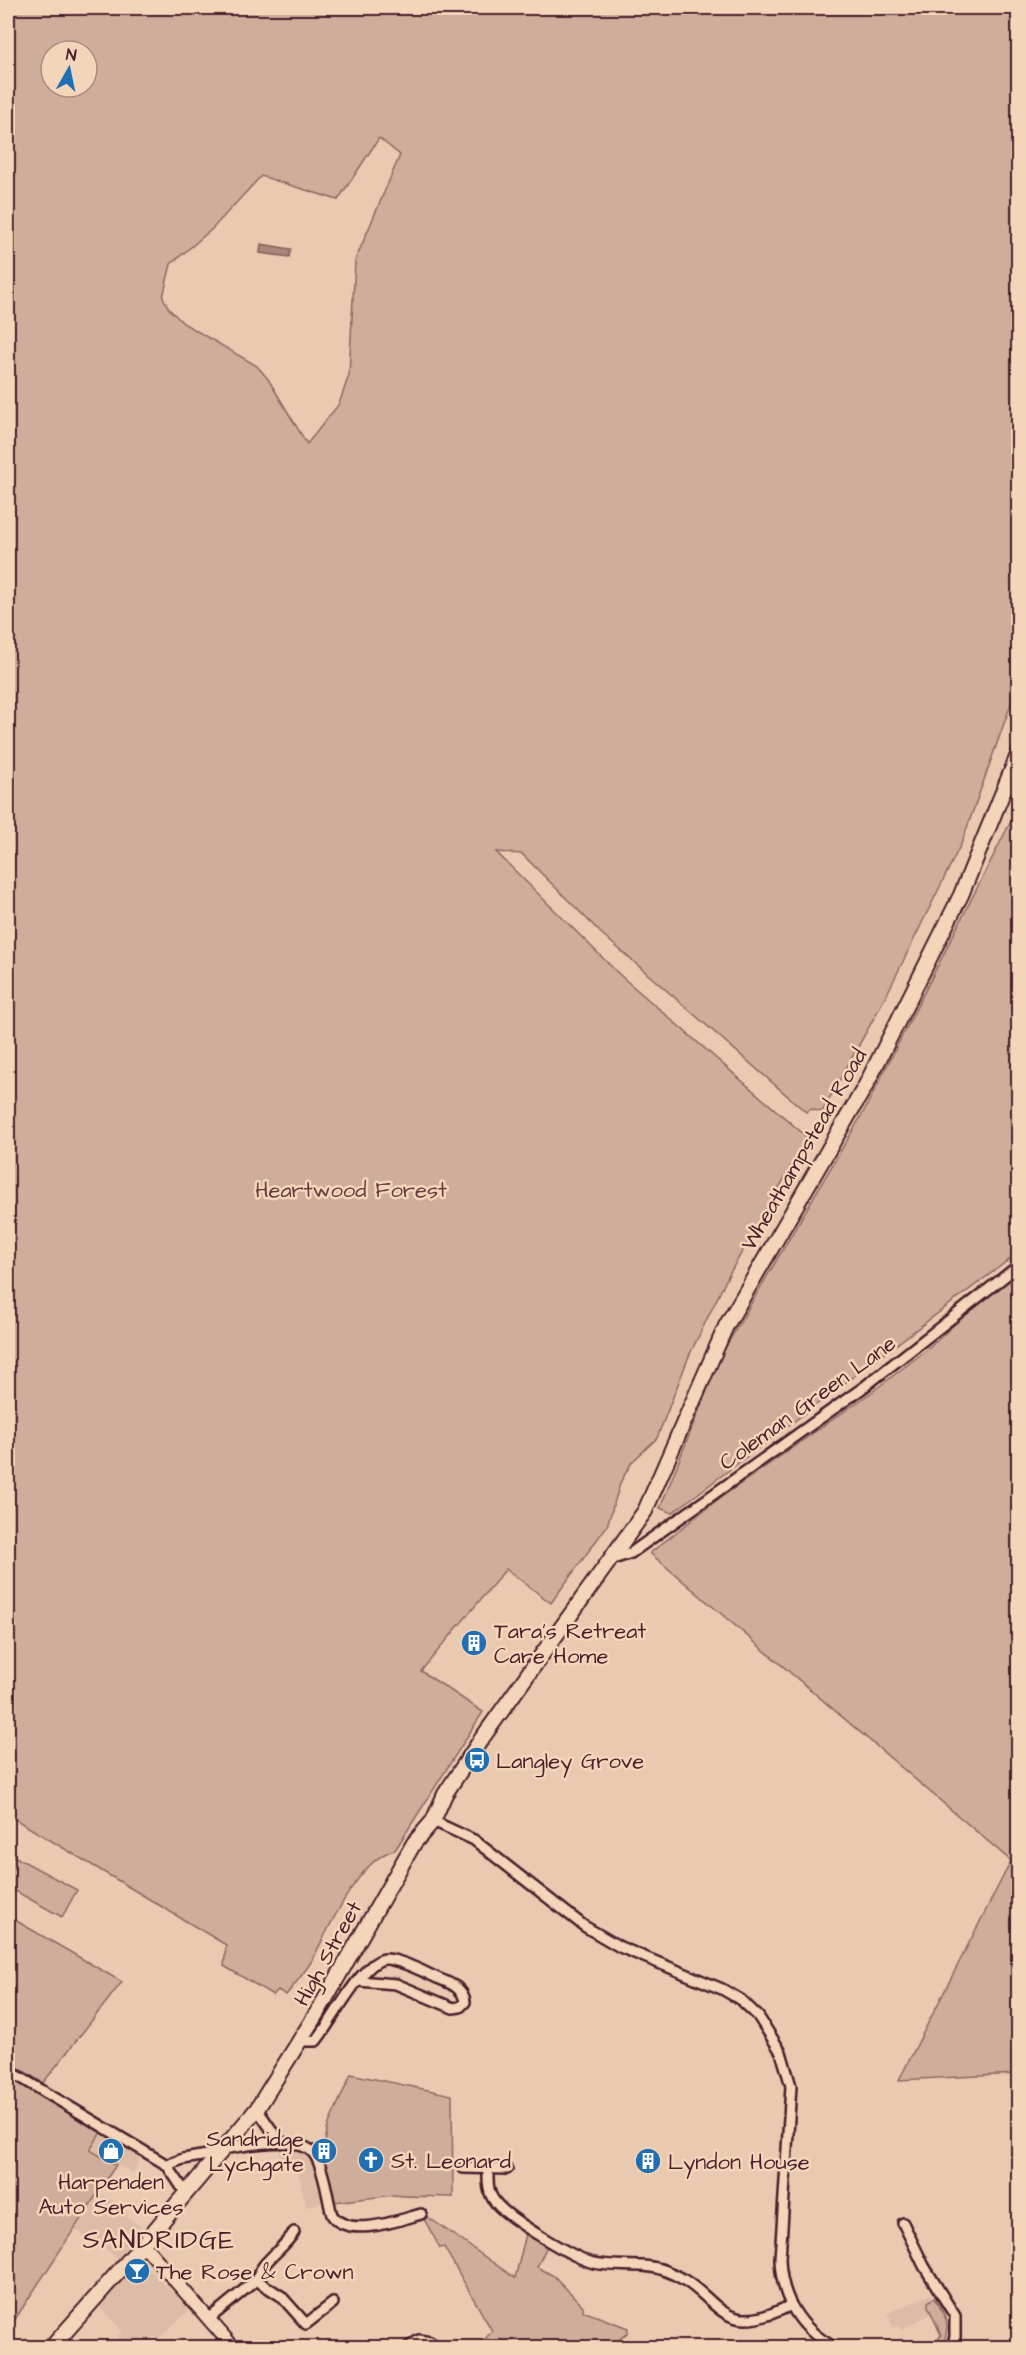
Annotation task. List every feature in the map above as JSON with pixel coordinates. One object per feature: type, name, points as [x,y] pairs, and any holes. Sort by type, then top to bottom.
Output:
[{"type":"main road","name":"Wheathampstead Road","points":[[613,1559],[636,1528],[659,1486],[726,1326],[835,1141],[916,988],[966,886],[1018,755]]},
{"type":"main road","name":"High Street","points":[[51,2348],[144,2244],[185,2192],[257,2109],[300,2042],[414,1843],[433,1821],[445,1794],[480,1741],[613,1559]]},
{"type":"street","name":"Coleman Green Lane","points":[[613,1559],[631,1553],[864,1387],[1018,1266]]},
{"type":"street","points":[[433,1821],[474,1840],[550,1903],[620,1947],[707,1982],[741,2000],[771,2033],[781,2052],[791,2086],[780,2259],[783,2287],[790,2305],[813,2334],[836,2348]]},
{"type":"street","points":[[300,2042],[316,2041],[358,1981],[373,1962],[387,1959],[453,1985],[462,1993],[465,2002],[460,2007],[453,2008],[396,1983],[358,1981]]},
{"type":"street","points":[[8,2070],[167,2166],[185,2192]]},
{"type":"street","points":[[257,2109],[280,2142]]},
{"type":"street","points":[[167,2166],[183,2159],[222,2151],[280,2142],[296,2143],[312,2150],[317,2158],[332,2215],[340,2223],[366,2227],[421,2214]]},
{"type":"street","points":[[463,2168],[507,2169]]},
{"type":"street","points":[[488,2169],[490,2193],[495,2203],[542,2235],[582,2258],[605,2264],[647,2266],[669,2272],[682,2278],[720,2310],[742,2318],[760,2319],[790,2305]]},
{"type":"street","points":[[903,2223],[924,2266],[955,2316],[955,2338],[950,2348]]},
{"type":"street","points":[[210,2318],[256,2280],[260,2268],[286,2245],[294,2232]]},
{"type":"street","points":[[144,2244],[234,2348]]},
{"type":"street","points":[[256,2280],[281,2296],[306,2324],[333,2303]]},
{"type":"street","points":[[407,2348],[419,2340],[430,2342],[437,2348]]},
{"type":"shaded area","points":[[261,244],[291,249],[289,257],[260,253]]},
{"type":"shaded area","points":[[101,2132],[141,2157],[133,2173],[89,2149]]},
{"type":"shaded area","points":[[279,2146],[305,2150],[314,2159],[324,2202],[306,2207],[300,2179],[290,2158],[281,2159]]},
{"type":"shaded area","points":[[98,2192],[128,2213],[126,2217],[143,2228],[118,2258],[75,2229]]},
{"type":"shaded area","points":[[138,2259],[191,2309],[158,2339],[155,2336],[143,2347],[109,2348],[122,2331],[98,2305]]},
{"type":"shaded area","points":[[931,2294],[933,2298],[928,2302],[928,2306],[931,2314],[901,2330],[899,2326],[893,2328],[888,2313]]},
{"type":"green space","name":"Heartwood Forest","points":[[8,8],[1018,8],[1018,684],[962,842],[886,996],[822,1112],[811,1109],[806,1112],[603,935],[522,854],[496,852],[621,976],[808,1138],[728,1276],[689,1356],[657,1438],[632,1462],[621,1481],[607,1526],[551,1603],[506,1569],[421,1671],[483,1712],[395,1850],[369,1866],[357,1880],[311,1962],[286,1995],[278,1990],[273,1995],[224,1966],[226,1945],[8,1815]],"holes":[[[379,138],[400,155],[355,261],[349,375],[339,404],[307,444],[268,379],[257,366],[183,323],[169,309],[163,297],[171,264],[212,229],[261,176],[338,200]]]},
{"type":"green space","points":[[1018,801],[1018,1253],[672,1513],[660,1508],[722,1353],[863,1113],[1013,817]]},
{"type":"green space","points":[[1018,1272],[1018,2074],[899,2080],[1011,1861],[650,1553],[716,1501],[872,1392],[929,1348],[971,1309]]},
{"type":"green space","points":[[8,1853],[77,1890],[62,1917],[8,1887]]},
{"type":"green space","points":[[8,1916],[122,1982],[43,2083],[8,2061]]},
{"type":"green space","points":[[351,2074],[452,2095],[453,2197],[395,2195],[334,2202],[323,2153],[328,2126]]},
{"type":"green space","points":[[8,2076],[101,2132],[90,2150],[116,2165],[10,2327],[8,2325]]},
{"type":"green space","points":[[428,2217],[515,2278],[526,2234],[547,2246],[537,2267],[554,2276],[583,2306],[583,2311],[628,2328],[627,2333],[610,2347],[478,2347],[492,2331],[444,2247],[440,2248],[424,2219]]},
{"type":"green space","points":[[934,2298],[945,2316],[947,2328],[940,2347],[933,2347],[941,2335],[928,2306],[928,2302]]},
{"type":"place","name":"Tara's Retreat Care Home","points":[[474,1643]]},
{"type":"place","name":"Langley Grove","points":[[477,1760]]},
{"type":"place","name":"Harpenden Auto Services","points":[[111,2151]]},
{"type":"place","name":"Sandridge Lychgate","points":[[324,2151]]},
{"type":"place","name":"St. Leonard","points":[[371,2160]]},
{"type":"place","name":"Lyndon House","points":[[648,2161]]},
{"type":"place","name":"The Rose & Crown","points":[[137,2271]]},
{"type":"district","name":"SANDRIDGE","points":[[159,2239]]}]
